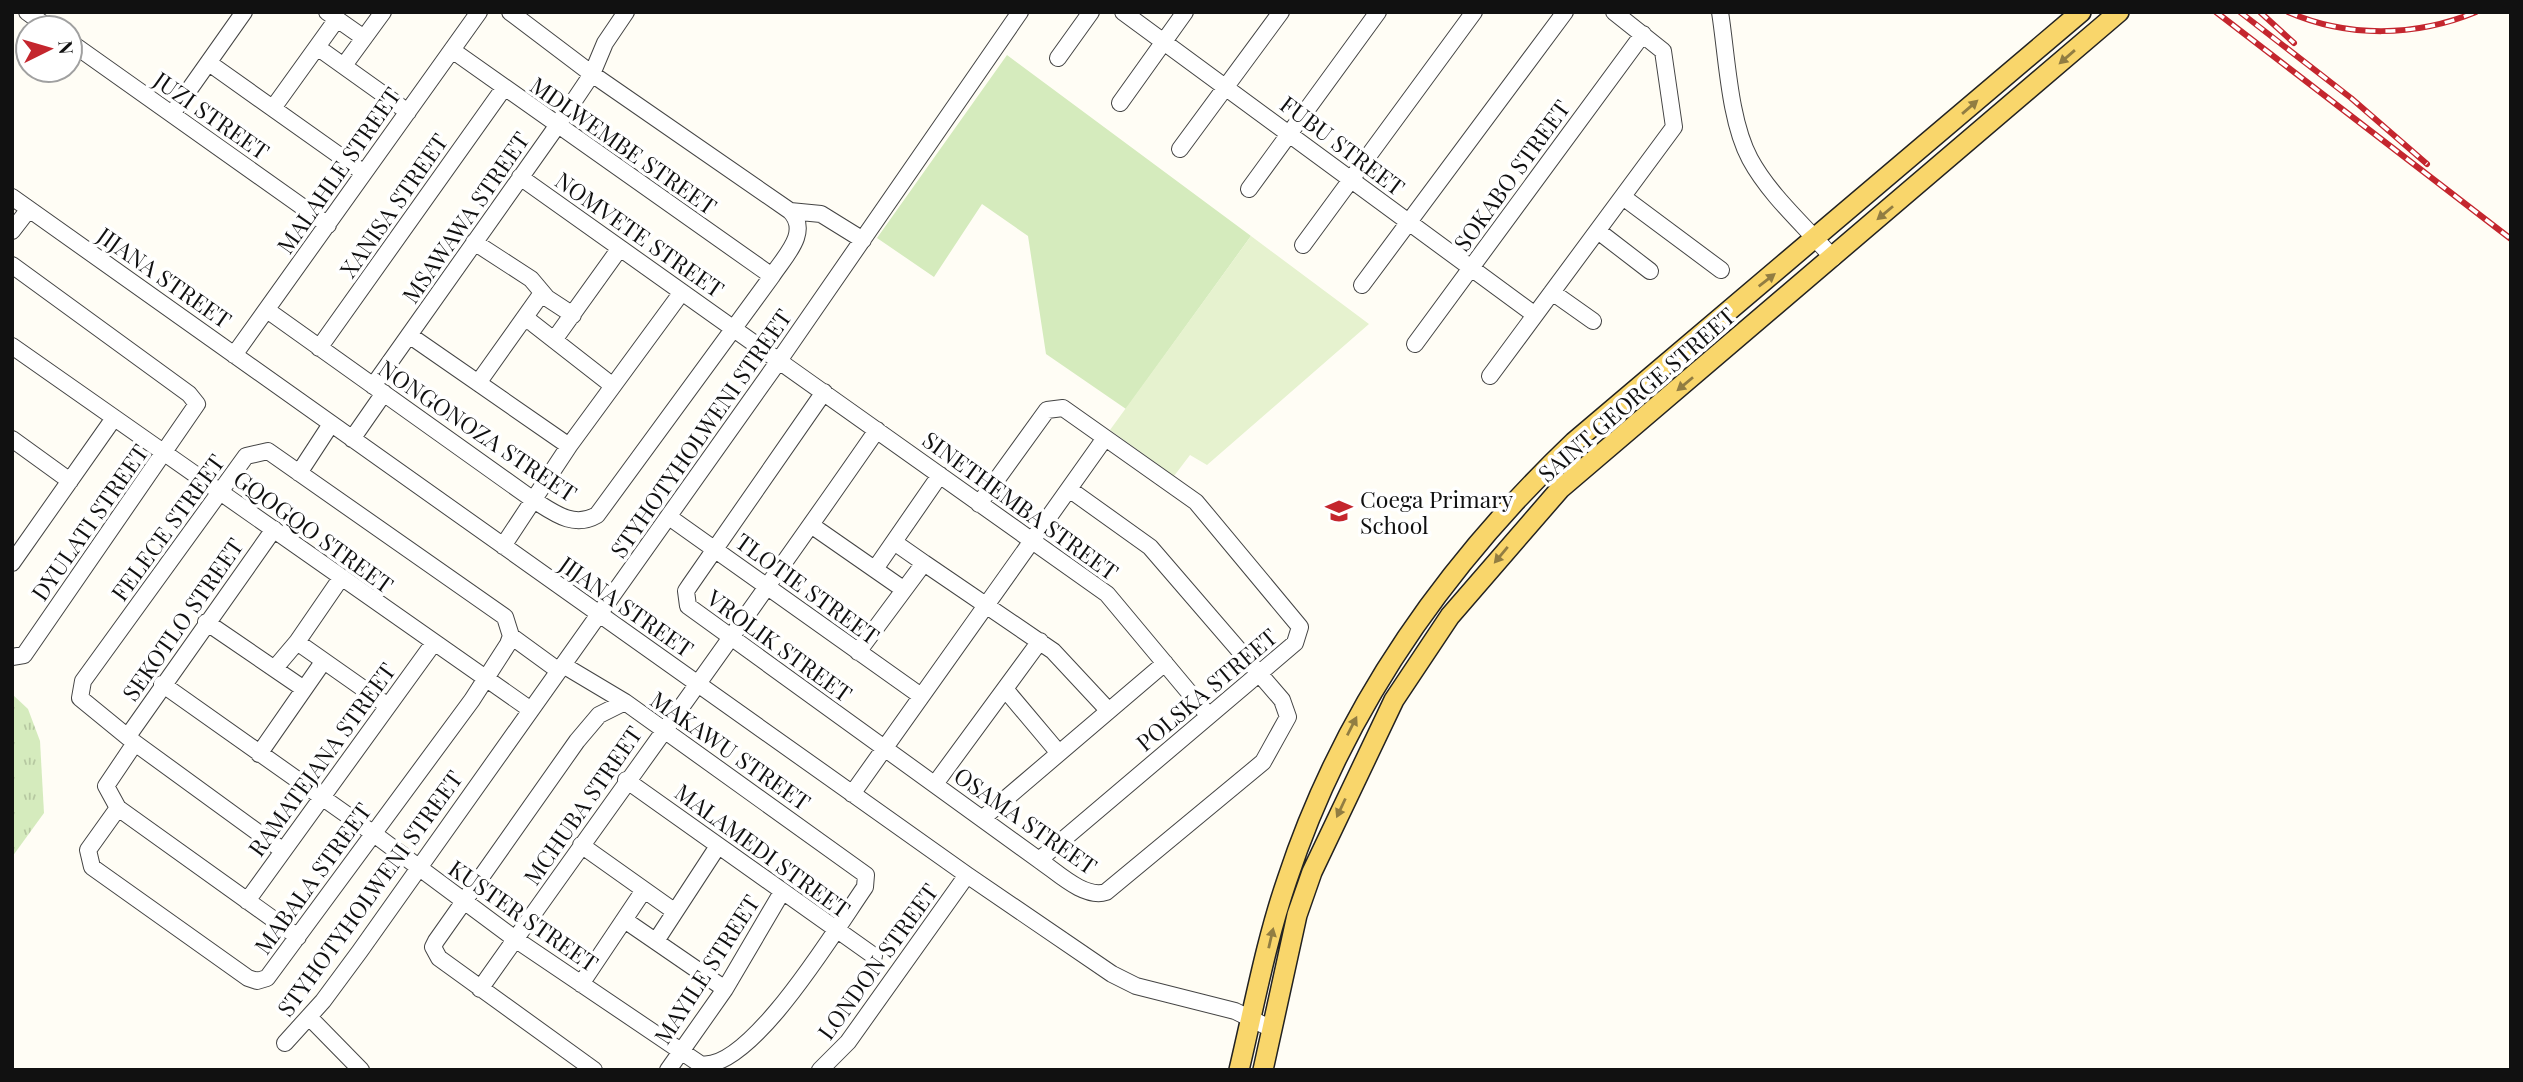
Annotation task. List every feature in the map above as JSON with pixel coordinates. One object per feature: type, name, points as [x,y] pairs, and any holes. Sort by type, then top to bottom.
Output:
[{"type":"main road","name":"SAINT GEORGE STREET","points":[[1239,1070],[1247,1012],[1286,881],[1329,774],[1355,720],[1392,657],[1440,589],[1499,517],[1574,442],[2081,12]]},
{"type":"main road","name":"SAINT GEORGE STREET","points":[[1263,1070],[1297,915],[1332,826],[1394,699],[1450,616],[1560,489],[2119,12]]},
{"type":"street","points":[[172,114],[244,12]]},
{"type":"street","points":[[345,64],[383,12]]},
{"type":"street","points":[[510,12],[592,74],[790,211],[798,223],[798,237],[772,276]]},
{"type":"street","name":"MSAWAWA STREET","points":[[352,439],[409,335],[592,74],[605,43],[626,12]]},
{"type":"street","name":"STYHOTYHOLWENI STREET","points":[[285,1043],[309,1017],[360,951],[778,362],[1020,12]]},
{"type":"street","points":[[1058,58],[1091,12]]},
{"type":"street","name":"FUBU STREET","points":[[1123,12],[1535,315]]},
{"type":"street","points":[[1120,103],[1185,12]]},
{"type":"street","points":[[1180,149],[1281,12]]},
{"type":"street","points":[[1249,188],[1378,12]]},
{"type":"street","points":[[1303,245],[1474,12]]},
{"type":"street","points":[[1362,285],[1565,12]]},
{"type":"street","points":[[1490,376],[1674,127],[1662,51],[1614,12]]},
{"type":"street","points":[[1720,12],[1739,128],[1746,151],[1763,178],[1833,258]]},
{"type":"street","name":"MALAHLE STREET","points":[[234,355],[452,50],[473,14]]},
{"type":"street","points":[[273,108],[317,47],[332,16],[364,38]]},
{"type":"street","name":"SOKABO STREET","points":[[1415,344],[1643,34]]},
{"type":"street","points":[[317,47],[345,64],[408,111]]},
{"type":"street","name":"MDLWEMBE STREET","points":[[452,50],[772,276]]},
{"type":"street","name":"JUZI STREET","points":[[84,52],[328,225]]},
{"type":"street","points":[[209,62],[364,173]]},
{"type":"street","name":"XANISA STREET","points":[[319,348],[504,88]]},
{"type":"street","name":"NOMVETE STREET","points":[[520,177],[778,362]]},
{"type":"street","name":"JIJANA STREET","points":[[12,197],[967,875],[1112,974],[1136,986],[1247,1012]]},
{"type":"street","points":[[1623,197],[1721,270]]},
{"type":"street","points":[[12,231],[29,209]]},
{"type":"street","points":[[790,211],[821,214],[863,240]]},
{"type":"street","points":[[1598,231],[1650,271]]},
{"type":"street","points":[[474,242],[531,279],[542,293],[572,315]]},
{"type":"street","points":[[554,340],[620,248]]},
{"type":"street","name":"DYULATI STREET","points":[[12,265],[189,394],[197,404],[24,655],[12,657]]},
{"type":"street","name":"NONGONOZA STREET","points":[[267,310],[532,499],[568,521],[588,520],[597,515],[772,276]]},
{"type":"street","points":[[503,546],[569,446],[682,292]]},
{"type":"street","points":[[1552,292],[1593,321]]},
{"type":"street","points":[[478,383],[542,293]]},
{"type":"street","points":[[524,320],[613,386]]},
{"type":"street","points":[[409,335],[569,446]]},
{"type":"street","name":"GQOGQO STREET","points":[[15,355],[114,418],[433,644],[531,710]]},
{"type":"street","name":"SINETHEMBA STREET","points":[[778,362],[1107,594],[1209,715]]},
{"type":"street","name":"VROLIK STREET","points":[[824,392],[690,585],[686,599],[693,612],[884,748]]},
{"type":"street","name":"POLSKA STREET","points":[[979,504],[1052,407],[1068,411],[1196,502],[1298,624],[1300,632],[1296,642],[1259,675],[1039,859]]},
{"type":"street","points":[[12,563],[114,418]]},
{"type":"street","points":[[299,473],[331,424]]},
{"type":"street","name":"MCHUBA STREET","points":[[480,989],[626,780],[732,639],[877,430]]},
{"type":"street","points":[[852,793],[1105,438]]},
{"type":"street","points":[[12,439],[70,481]]},
{"type":"street","name":"FELECE STREET","points":[[282,850],[81,701],[83,681],[246,456],[258,451],[268,451],[505,617],[511,636],[528,651],[625,702]]},
{"type":"street","points":[[875,569],[940,475]]},
{"type":"street","name":"OSAMA STREET","points":[[884,748],[1086,891],[1102,894],[1263,762],[1286,725],[1287,708],[1150,547],[1069,489]]},
{"type":"street","name":"TLOTIE STREET","points":[[668,517],[922,696]]},
{"type":"street","points":[[811,525],[903,589]]},
{"type":"street","name":"SEKOTLO STREET","points":[[118,808],[106,786],[162,684],[274,529]]},
{"type":"street","points":[[894,542],[1054,651],[1108,710]]},
{"type":"street","points":[[858,652],[924,563]]},
{"type":"street","points":[[275,668],[297,642],[341,578]]},
{"type":"street","points":[[206,622],[304,689]]},
{"type":"street","points":[[486,679],[511,636]]},
{"type":"street","points":[[935,784],[1040,641]]},
{"type":"street","points":[[297,642],[388,706]]},
{"type":"street","name":"RAMATEJANA STREET","points":[[247,901],[433,644]]},
{"type":"street","points":[[259,754],[323,662]]},
{"type":"street","points":[[983,818],[1165,663]]},
{"type":"street","name":"MABALA STREET","points":[[118,808],[88,850],[89,862],[95,871],[252,980],[267,978],[486,679]]},
{"type":"street","name":"KUSTER STREET","points":[[162,684],[374,834],[515,939],[681,1051],[708,1066],[723,1061],[772,1018],[835,930]]},
{"type":"street","points":[[1005,688],[1058,752]]},
{"type":"street","name":"MAKAWU STREET","points":[[464,902],[594,720],[614,705],[625,702],[863,871],[867,882],[865,887],[835,930]]},
{"type":"street","name":"MALAMEDI STREET","points":[[626,780],[874,957]]},
{"type":"street","points":[[118,808],[298,937]]},
{"type":"street","points":[[581,845],[674,911]]},
{"type":"street","points":[[656,940],[718,846]]},
{"type":"street","name":"LONDON STREET","points":[[820,1070],[848,1042],[967,875]]},
{"type":"street","points":[[581,984],[644,890]]},
{"type":"street","name":"MAYILE STREET","points":[[668,1070],[725,989],[782,892]]},
{"type":"street","points":[[464,902],[436,941],[433,951],[480,989],[594,1070]]},
{"type":"street","points":[[626,920],[725,989]]},
{"type":"street","points":[[1247,1012],[1277,1008]]},
{"type":"street","points":[[1247,1012],[1272,1030]]},
{"type":"street","points":[[309,1017],[346,1062],[361,1070]]},
{"type":"green space","points":[[1007,55],[1251,236],[1126,409],[1046,354],[1028,236],[982,204],[934,277],[877,238]]},
{"type":"green space","points":[[1251,236],[1369,324],[1207,465],[1190,455],[1174,476],[1110,430]]},
{"type":"green space","points":[[12,694],[28,709],[40,741],[44,813],[12,857]]},
{"type":"railway","points":[[2216,12],[2511,239]]},
{"type":"railway","points":[[2240,12],[2351,98],[2427,164]]},
{"type":"railway","points":[[2260,12],[2294,43]]},
{"type":"railway","points":[[2288,12],[2334,26],[2382,31],[2429,26],[2476,12]]},
{"type":"place","name":"Coega Primary School","points":[[1339,511]]}]
